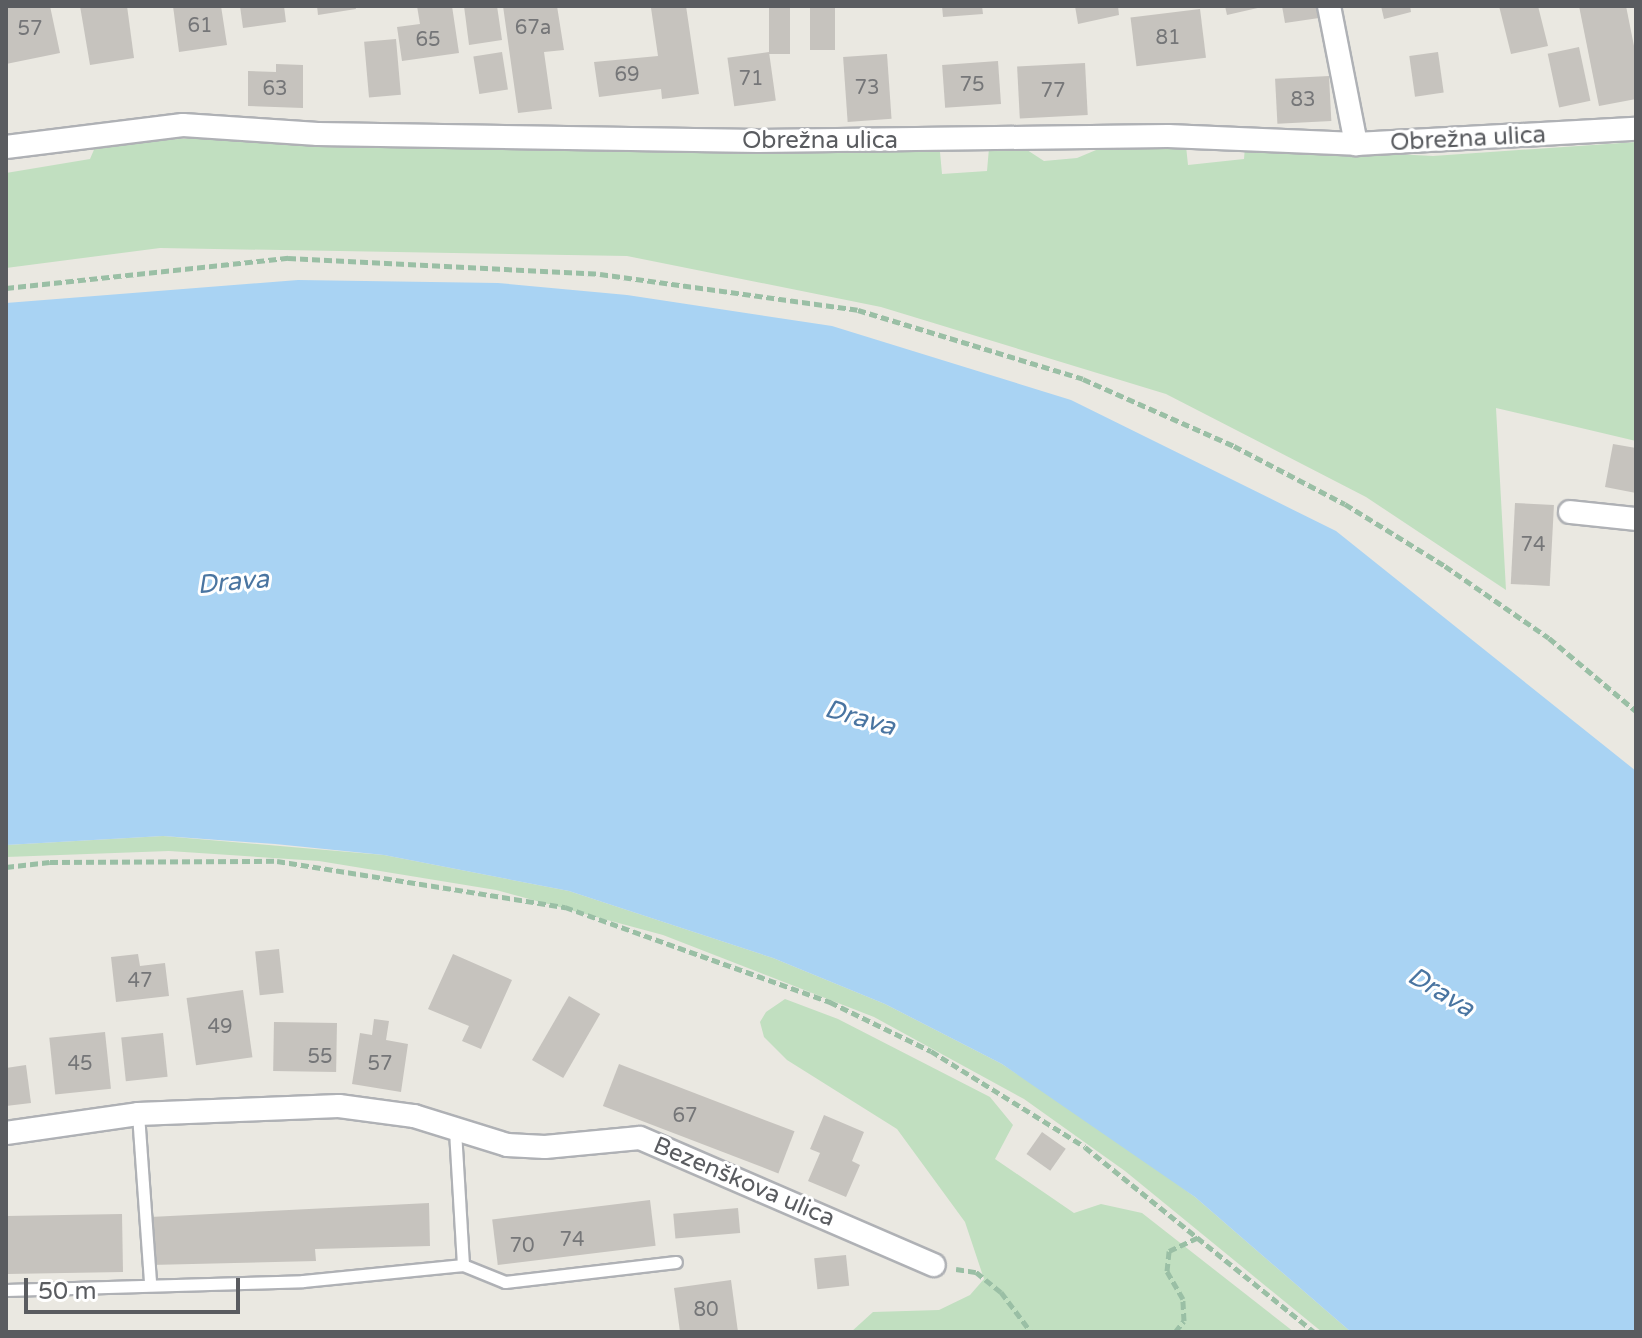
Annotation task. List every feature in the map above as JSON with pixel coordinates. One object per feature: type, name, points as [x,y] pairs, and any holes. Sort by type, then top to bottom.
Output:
[{"type":"street","points":[[1329,6],[1356,144]]},
{"type":"street","name":"Obrežna ulica","points":[[6,147],[183,125],[318,134],[758,141],[1168,136],[1356,144],[1636,129]]},
{"type":"street","points":[[1570,512],[1636,519]]},
{"type":"street","name":"Bezenškova ulica","points":[[6,1133],[138,1114],[339,1106],[455,1126],[507,1145],[545,1147],[640,1138],[934,1265]]},
{"type":"lane","points":[[138,1114],[150,1282]]},
{"type":"lane","points":[[455,1126],[463,1265]]},
{"type":"lane","points":[[6,1290],[150,1282],[303,1281],[463,1265],[505,1282],[676,1262]]},
{"type":"path","points":[[6,288],[288,258],[600,274],[858,310],[1083,379],[1234,446],[1345,504],[1549,638],[1636,711]]},
{"type":"path","points":[[6,867],[50,862],[277,861],[565,907],[830,1002],[931,1051],[1085,1147],[1314,1332]]},
{"type":"path","points":[[1175,1332],[1184,1321],[1183,1299],[1167,1271],[1169,1251],[1199,1237]]},
{"type":"path","points":[[934,1265],[976,1272],[1001,1292],[1031,1332]]},
{"type":"green space","points":[[193,138],[940,152],[942,174],[987,171],[989,148],[1024,148],[1044,161],[1077,158],[1108,145],[1186,146],[1188,165],[1244,159],[1245,146],[1433,156],[1636,142],[1636,441],[1496,408],[1506,590],[1366,497],[1166,394],[881,307],[627,256],[160,248],[6,268],[6,173],[90,159],[96,145]]},
{"type":"green space","points":[[163,836],[384,855],[569,891],[773,958],[885,1004],[1002,1064],[1105,1131],[1195,1197],[1351,1332],[1322,1332],[1125,1171],[1024,1099],[874,1017],[663,935],[496,890],[319,861],[169,851],[6,857],[6,845]]},
{"type":"green space","points":[[785,999],[838,1019],[990,1097],[1013,1125],[995,1159],[1074,1213],[1101,1204],[1142,1213],[1294,1332],[851,1332],[873,1312],[939,1310],[970,1295],[984,1279],[965,1222],[897,1129],[787,1060],[764,1037],[760,1022],[766,1012]]},
{"type":"water","name":"Drava","points":[[298,280],[498,283],[627,295],[832,326],[1071,400],[1336,531],[1636,771],[1636,1332],[1351,1332],[1195,1197],[1002,1064],[885,1004],[773,958],[569,891],[384,855],[275,844],[163,836],[6,845],[6,303]]},
{"type":"building","points":[[6,6],[50,6],[60,53],[6,64]]},
{"type":"building","points":[[80,6],[127,6],[134,58],[90,65]]},
{"type":"building","points":[[173,6],[221,6],[227,45],[179,52]]},
{"type":"building","points":[[240,6],[284,6],[286,22],[243,28]]},
{"type":"building","points":[[317,6],[355,6],[356,9],[318,15]]},
{"type":"building","points":[[417,6],[452,6],[459,53],[402,61],[397,27],[420,24]]},
{"type":"building","points":[[464,6],[497,6],[502,40],[469,45]]},
{"type":"building","points":[[503,6],[557,6],[564,50],[544,52],[552,109],[518,113]]},
{"type":"building","points":[[686,6],[699,94],[662,99],[661,89],[599,97],[594,62],[658,56],[651,8]]},
{"type":"building","points":[[769,6],[790,6],[790,54],[769,54]]},
{"type":"building","points":[[810,6],[835,6],[835,50],[810,50]]},
{"type":"building","points":[[942,6],[982,6],[983,14],[943,17]]},
{"type":"building","points":[[1075,6],[1118,6],[1119,15],[1078,24]]},
{"type":"building","points":[[1225,6],[1262,6],[1262,7],[1227,15]]},
{"type":"building","points":[[1282,6],[1318,6],[1319,18],[1285,23]]},
{"type":"building","points":[[1381,6],[1410,6],[1411,12],[1384,19]]},
{"type":"building","points":[[1499,6],[1538,6],[1548,46],[1511,54]]},
{"type":"building","points":[[1579,6],[1626,6],[1636,56],[1636,99],[1599,106]]},
{"type":"building","points":[[1200,9],[1206,58],[1136,66],[1131,18]]},
{"type":"building","points":[[396,39],[401,95],[369,98],[364,42]]},
{"type":"building","points":[[1579,47],[1590,101],[1559,107],[1548,54]]},
{"type":"building","points":[[502,52],[508,90],[479,94],[473,57]]},
{"type":"building","points":[[769,52],[776,101],[734,106],[727,58]]},
{"type":"building","points":[[1438,52],[1444,93],[1415,97],[1409,56]]},
{"type":"building","points":[[887,54],[892,119],[848,122],[843,57]]},
{"type":"building","points":[[998,61],[1001,104],[945,108],[942,65]]},
{"type":"building","points":[[1085,63],[1088,115],[1020,118],[1017,67]]},
{"type":"building","points":[[276,64],[303,65],[303,108],[248,106],[248,71],[276,72]]},
{"type":"building","points":[[1329,76],[1331,121],[1277,124],[1275,79]]},
{"type":"building","points":[[1613,444],[1636,448],[1636,493],[1605,487]]},
{"type":"building","points":[[1515,503],[1554,505],[1550,586],[1511,584]]},
{"type":"building","points":[[279,949],[284,993],[260,995],[255,952]]},
{"type":"building","points":[[138,954],[140,966],[165,963],[169,996],[116,1002],[111,957]]},
{"type":"building","points":[[453,954],[512,980],[481,1049],[462,1041],[469,1026],[428,1009]]},
{"type":"building","points":[[243,990],[252,1057],[196,1065],[187,998]]},
{"type":"building","points":[[569,996],[600,1014],[563,1078],[532,1060]]},
{"type":"building","points":[[374,1019],[389,1021],[386,1040],[408,1044],[401,1092],[352,1084],[360,1033],[372,1035]]},
{"type":"building","points":[[274,1022],[337,1023],[336,1072],[273,1071]]},
{"type":"building","points":[[105,1032],[111,1089],[55,1095],[49,1038]]},
{"type":"building","points":[[163,1033],[168,1077],[126,1081],[121,1037]]},
{"type":"building","points":[[619,1064],[795,1131],[778,1173],[603,1106]]},
{"type":"building","points":[[26,1065],[31,1103],[6,1106],[6,1068]]},
{"type":"building","points":[[824,1115],[864,1132],[852,1161],[860,1165],[846,1197],[808,1181],[820,1153],[810,1149]]},
{"type":"building","points":[[1042,1132],[1066,1149],[1050,1171],[1027,1154]]},
{"type":"building","points":[[650,1200],[656,1246],[498,1265],[492,1219]]},
{"type":"building","points":[[429,1203],[430,1246],[315,1249],[316,1261],[150,1265],[150,1217]]},
{"type":"building","points":[[738,1208],[740,1233],[675,1239],[673,1214]]},
{"type":"building","points":[[122,1214],[123,1272],[7,1274],[6,1216]]},
{"type":"building","points":[[846,1255],[849,1286],[817,1289],[814,1258]]},
{"type":"building","points":[[731,1280],[738,1332],[680,1332],[674,1288]]}]
